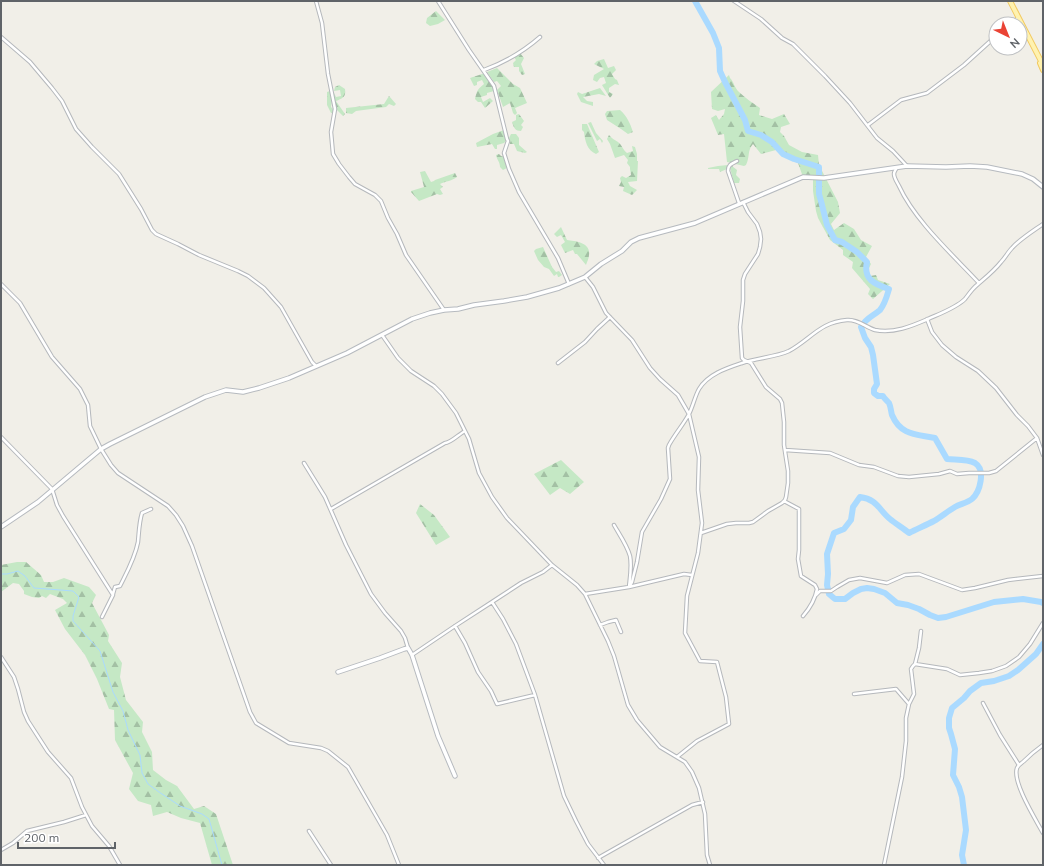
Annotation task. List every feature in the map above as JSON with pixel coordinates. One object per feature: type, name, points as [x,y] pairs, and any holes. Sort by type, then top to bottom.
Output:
[{"type":"main road","points":[[1010,1],[1017,16]]},
{"type":"main road","points":[[1028,38],[1043,70]]},
{"type":"main road","points":[[1032,46],[1043,65]]},
{"type":"street","points":[[316,1],[322,23],[328,74],[335,109],[331,132],[333,154],[355,184],[375,196],[380,201],[406,255],[444,310]]},
{"type":"street","points":[[438,1],[494,86],[508,141],[504,153],[509,169],[519,192],[558,258],[569,284]]},
{"type":"street","points":[[734,1],[762,19],[782,38],[793,44],[850,103],[877,138],[893,151],[907,166]]},
{"type":"street","points":[[1,36],[30,62],[62,101],[76,129],[119,174],[152,230],[156,234],[198,255],[248,276],[264,288],[281,307],[312,362],[316,366]]},
{"type":"street","points":[[484,70],[503,62],[535,42],[540,37]]},
{"type":"street","points":[[868,125],[901,100],[927,93],[964,66],[988,44]]},
{"type":"street","points":[[701,533],[727,524],[753,522],[784,502],[788,483],[782,403],[780,399],[766,387],[751,363],[742,358],[740,327],[743,301],[743,280],[745,274],[758,254],[761,239],[758,224],[741,202],[728,171],[730,164],[737,161]]},
{"type":"street","points":[[1,527],[38,502],[101,449],[205,397],[226,390],[243,392],[290,378],[347,353],[412,319],[430,312],[458,309],[527,297],[569,284],[585,277],[631,242],[639,238],[694,223],[799,178],[813,176],[824,178],[896,169],[907,166],[970,166],[987,167],[1022,174],[1043,187]]},
{"type":"street","points":[[896,169],[894,172],[895,178],[916,214],[939,241],[979,283]]},
{"type":"street","points":[[629,587],[632,582],[637,562],[642,532],[661,499],[670,479],[669,445],[689,414],[699,390],[707,379],[730,366],[783,354],[800,344],[821,327],[832,322],[849,319],[858,321],[875,330],[885,330],[911,326],[927,319],[964,300],[979,283],[1001,263],[1013,247],[1043,224]]},
{"type":"street","points":[[585,277],[593,286],[606,313],[632,340],[650,368],[678,395],[689,414],[699,457],[698,490],[702,523],[698,553],[687,596],[685,633],[700,661],[716,662],[726,697],[729,724],[697,741],[677,756]]},
{"type":"street","points":[[1,284],[20,303],[52,357],[80,389],[88,405],[90,426],[101,449],[111,465],[118,474],[168,506],[183,526],[192,546],[250,712],[256,723],[289,743],[325,749],[348,767],[387,834],[399,865]]},
{"type":"street","points":[[558,363],[585,342],[610,317]]},
{"type":"street","points":[[927,319],[932,332],[942,345],[956,357],[978,371],[996,388],[1038,438],[1043,455]]},
{"type":"street","points":[[382,334],[398,358],[411,371],[428,381],[442,394],[456,413],[469,438],[479,473],[492,497],[507,518],[552,565],[577,585],[584,594],[614,656],[628,705],[637,720],[660,747],[677,756],[692,772],[699,788],[706,814],[707,855],[710,865]]},
{"type":"street","points":[[331,509],[445,443],[449,443],[465,430]]},
{"type":"street","points":[[1,437],[52,489],[63,516],[113,595]]},
{"type":"street","points":[[785,450],[830,453],[859,465],[874,467],[898,476],[914,476],[950,471],[957,474],[989,473],[996,471],[1038,438]]},
{"type":"street","points":[[304,462],[325,497],[346,545],[371,594],[405,638],[412,655],[438,736],[455,776]]},
{"type":"street","points":[[784,502],[799,509],[798,563],[801,576],[815,585],[817,589],[816,595],[808,610],[802,616]]},
{"type":"street","points":[[102,617],[115,588],[120,586],[128,571],[136,551],[142,513],[151,510]]},
{"type":"street","points":[[614,525],[630,555],[631,571],[629,587]]},
{"type":"street","points":[[412,655],[521,583],[543,572],[552,565]]},
{"type":"street","points":[[584,594],[629,587],[684,574],[692,575]]},
{"type":"street","points":[[816,595],[820,591],[831,591],[849,580],[860,578],[887,583],[906,575],[919,574],[962,590],[1008,580],[1043,576]]},
{"type":"street","points":[[492,602],[516,644],[535,695],[564,796],[588,844],[604,865]]},
{"type":"street","points":[[600,625],[616,620],[621,632]]},
{"type":"street","points":[[915,664],[946,669],[960,675],[992,671],[1006,666],[1019,657],[1030,644],[1043,623]]},
{"type":"street","points":[[455,626],[465,642],[478,672],[491,691],[497,704],[535,695]]},
{"type":"street","points":[[884,865],[902,777],[908,704],[914,694],[911,669],[915,664],[922,631]]},
{"type":"street","points":[[338,672],[408,648]]},
{"type":"street","points":[[1,656],[14,677],[28,721],[48,752],[71,778],[92,826],[109,846],[120,865]]},
{"type":"street","points":[[854,694],[896,688],[908,704]]},
{"type":"street","points":[[983,703],[1018,765],[1017,773],[1020,789],[1043,833]]},
{"type":"street","points":[[1018,765],[1043,746]]},
{"type":"street","points":[[598,858],[692,805],[703,802]]},
{"type":"street","points":[[1,850],[27,831],[86,815]]},
{"type":"street","points":[[309,831],[331,865]]},
{"type":"green space","points":[[436,11],[445,20],[430,26],[426,23],[427,18]]},
{"type":"green space","points":[[520,53],[524,58],[521,64],[525,74],[522,75],[519,71],[519,67],[514,67],[513,63],[516,60],[514,57]]},
{"type":"green space","points":[[604,59],[608,68],[614,66],[616,70],[612,74],[619,85],[615,84],[609,88],[609,92],[613,94],[610,98],[602,85],[606,83],[604,77],[600,78],[597,82],[593,80],[594,75],[604,69],[594,64],[597,61]]},
{"type":"green space","points":[[497,68],[513,84],[520,88],[527,103],[515,108],[517,113],[515,115],[510,103],[503,107],[497,90],[501,86],[497,81],[494,82],[487,72]]},
{"type":"green space","points":[[485,73],[493,86],[494,91],[481,97],[483,102],[490,98],[493,101],[485,108],[481,102],[478,102],[475,99],[478,90],[484,84],[482,80],[477,82],[477,85],[474,86],[470,78]]},
{"type":"green space","points":[[729,75],[739,92],[760,108],[759,115],[772,119],[784,114],[790,124],[781,127],[780,132],[789,145],[802,152],[818,155],[819,165],[838,202],[840,213],[831,224],[834,230],[844,223],[854,229],[861,240],[872,246],[866,257],[871,264],[868,270],[870,276],[876,275],[878,280],[890,284],[873,299],[868,294],[870,289],[852,268],[853,262],[843,255],[843,250],[830,240],[818,218],[813,191],[813,177],[803,177],[798,163],[776,150],[761,154],[753,144],[750,149],[746,165],[744,166],[727,162],[724,134],[718,135],[711,118],[716,115],[719,120],[724,114],[725,109],[718,111],[712,109],[711,92]]},
{"type":"green space","points":[[339,85],[345,89],[344,97],[336,101],[345,114],[343,116],[336,109],[333,94],[334,93],[336,97],[341,96],[340,90],[334,91],[335,87]]},
{"type":"green space","points":[[600,88],[606,96],[599,94],[583,97],[587,101],[593,102],[593,106],[581,102],[577,94],[578,92],[582,94]]},
{"type":"green space","points":[[330,91],[333,113],[331,113],[327,105],[327,92]]},
{"type":"green space","points":[[389,96],[396,104],[394,106],[389,104],[386,107],[356,111],[352,114],[346,113],[346,108],[384,104]]},
{"type":"green space","points":[[620,110],[628,120],[633,132],[628,134],[607,120],[605,114],[607,111]]},
{"type":"green space","points":[[519,114],[524,121],[521,125],[523,127],[521,131],[515,129],[512,122],[516,120],[516,115]]},
{"type":"green space","points":[[591,122],[596,133],[603,141],[602,143],[600,139],[597,141],[588,123]]},
{"type":"green space","points":[[582,124],[587,124],[599,152],[596,154],[590,150],[587,145],[584,132],[582,130]]},
{"type":"green space","points":[[504,130],[506,141],[497,145],[497,149],[495,149],[492,144],[477,147],[476,143]]},
{"type":"green space","points":[[511,134],[516,134],[519,138],[519,145],[527,152],[517,151],[514,144],[510,144],[509,138]]},
{"type":"green space","points":[[609,135],[619,143],[627,153],[633,151],[632,146],[635,147],[638,161],[637,181],[628,182],[630,186],[637,190],[632,195],[623,191],[624,187],[619,186],[621,182],[620,178],[622,176],[626,178],[631,175],[630,167],[627,163],[628,160],[624,155],[615,158],[607,139]]},
{"type":"green space","points":[[499,154],[504,157],[507,168],[503,170],[500,167],[496,155]]},
{"type":"green space","points":[[728,165],[727,169],[720,172],[719,169],[708,169],[718,166]]},
{"type":"green space","points":[[732,166],[737,170],[736,175],[740,179],[739,183],[734,183],[730,168]]},
{"type":"green space","points":[[425,171],[431,182],[455,173],[457,177],[440,184],[443,187],[440,189],[443,194],[437,194],[419,201],[411,191],[424,187],[420,172]]},
{"type":"green space","points":[[561,227],[567,240],[582,243],[588,248],[589,256],[586,265],[573,250],[565,253],[561,245],[565,242],[561,235],[557,237],[554,234]]},
{"type":"green space","points":[[543,247],[552,267],[556,272],[559,271],[562,275],[559,277],[557,274],[554,276],[549,269],[544,267],[538,260],[534,251]]},
{"type":"green space","points":[[561,460],[584,482],[570,494],[560,488],[550,495],[534,474]]},
{"type":"green space","points":[[420,504],[434,515],[450,537],[436,545],[416,513]]},
{"type":"green space","points":[[26,562],[41,575],[44,582],[53,582],[64,578],[89,587],[96,595],[92,603],[109,635],[108,641],[122,663],[120,677],[126,700],[143,722],[142,732],[152,752],[153,770],[177,786],[194,809],[204,806],[216,814],[233,865],[212,865],[200,823],[181,818],[167,812],[153,816],[151,805],[138,801],[129,789],[133,773],[115,740],[114,710],[109,709],[97,679],[85,655],[65,629],[55,610],[67,603],[63,599],[50,594],[46,598],[42,596],[39,598],[32,597],[24,594],[24,591],[19,584],[13,583],[1,592],[1,565]]},
{"type":"waterway","points":[[695,1],[713,33],[719,48],[720,71],[745,120],[748,131],[761,135],[772,142],[783,154],[819,167],[819,194],[827,225],[835,240],[842,242],[857,252],[867,262],[866,268],[868,277],[874,283],[889,289],[882,308],[868,319],[861,327],[865,338],[871,347],[873,355],[877,384],[874,389],[874,393],[878,396],[883,396],[889,403],[892,415],[900,427],[916,435],[935,438],[947,459],[965,460],[975,463],[980,471],[981,481],[975,496],[972,499],[955,507],[934,521],[909,533],[886,516],[874,502],[860,497],[853,507],[851,520],[844,529],[834,533],[827,554],[827,585],[829,594],[835,599],[845,599],[861,589],[874,589],[885,593],[897,603],[919,609],[938,618],[946,617],[994,602],[1023,599],[1043,603]]},
{"type":"waterway","points":[[1,574],[18,571],[25,576],[34,588],[73,591],[79,597],[73,616],[73,621],[100,651],[113,692],[123,711],[128,730],[140,755],[142,773],[148,784],[159,792],[180,806],[202,814],[209,819],[222,865]]},
{"type":"waterway","points":[[964,865],[962,855],[966,830],[962,797],[953,775],[955,749],[949,728],[949,718],[952,708],[981,683],[994,681],[1009,676],[1018,670],[1036,654],[1043,644]]}]
